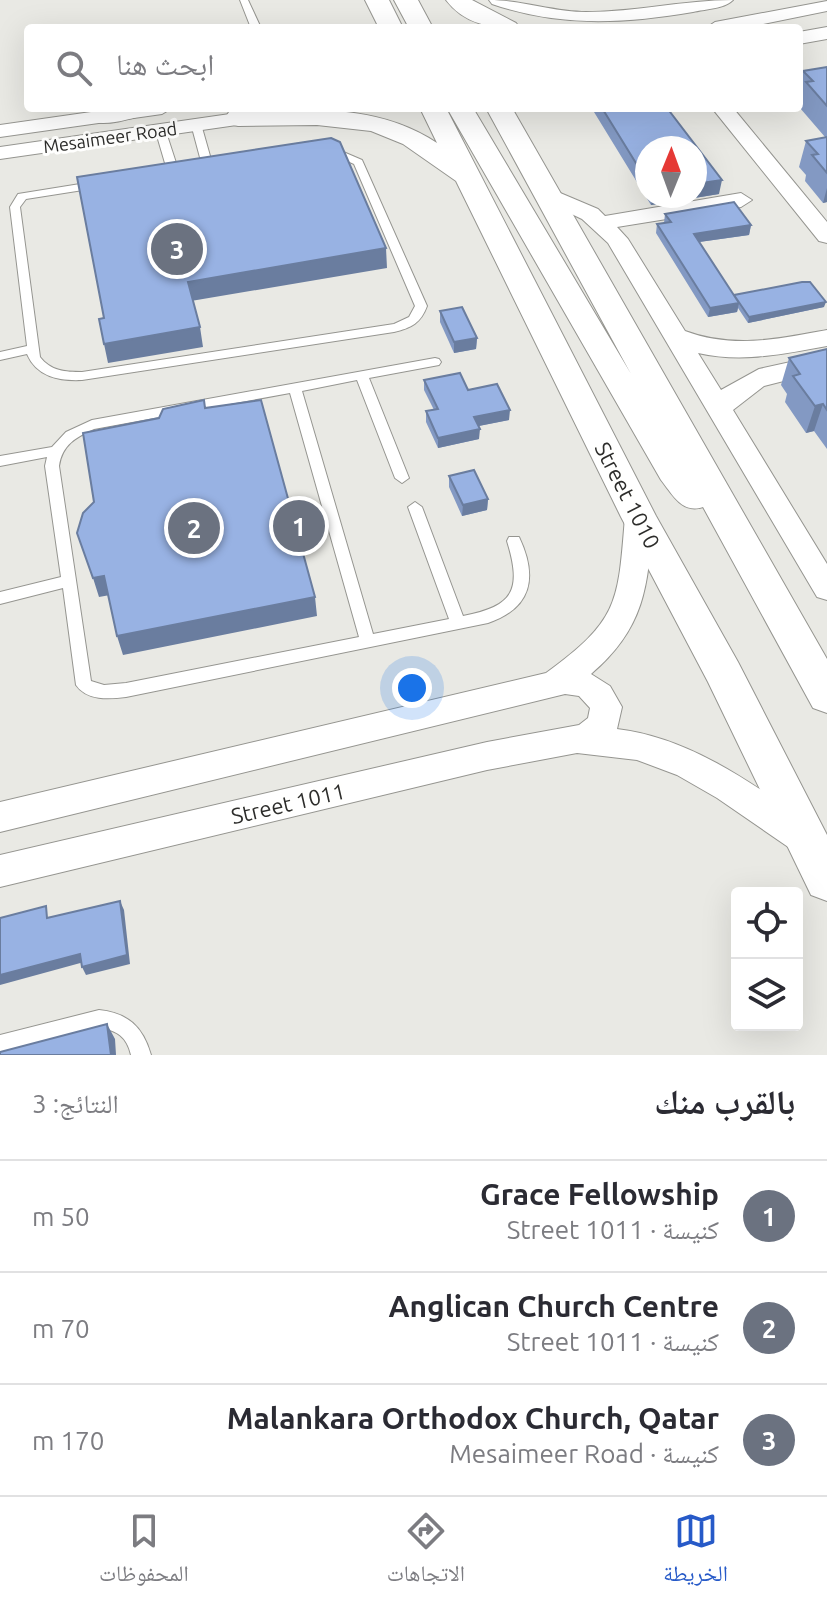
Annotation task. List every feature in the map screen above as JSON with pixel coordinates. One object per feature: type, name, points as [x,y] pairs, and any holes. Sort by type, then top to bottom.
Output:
[{"type":"street","points":[[365,0],[370,24]]},
{"type":"street","points":[[377,0],[389,24]]},
{"type":"street","points":[[406,0],[419,24]]},
{"type":"street","points":[[441,0],[456,24]]},
{"type":"street","points":[[458,0],[470,11],[499,24]]},
{"type":"street","points":[[498,0],[552,14],[607,16],[687,8],[724,0]]},
{"type":"street","points":[[735,24],[827,6]]},
{"type":"street","points":[[803,37],[827,33]]},
{"type":"street","points":[[102,116],[122,112]]},
{"type":"street","name":"Mesaimeer Road","points":[[6,129],[102,116],[161,118],[196,124],[284,112]]},
{"type":"street","name":"Street 1010","points":[[435,112],[827,880]]},
{"type":"street","points":[[462,112],[673,471],[707,511],[741,542]]},
{"type":"street","points":[[501,112],[827,696]]},
{"type":"street","points":[[520,150],[528,112]]},
{"type":"street","points":[[725,112],[827,236]]},
{"type":"street","name":"Mesaimeer Road","points":[[0,153],[161,118]]},
{"type":"street","points":[[238,118],[347,120],[390,128],[414,139],[466,177]]},
{"type":"street","points":[[546,193],[577,206],[602,223],[617,239],[827,589]]},
{"type":"street","points":[[602,223],[741,200]]},
{"type":"street","points":[[676,337],[719,351],[759,350],[827,338]]},
{"type":"street","points":[[759,350],[763,364],[773,372]]},
{"type":"street","points":[[720,407],[736,389],[773,372],[827,362]]},
{"type":"street","name":"Street 1011","points":[[555,683],[593,656],[618,628],[633,593],[639,517]]},
{"type":"street","name":"Street 1011","points":[[0,817],[565,681],[587,685],[602,698],[606,707],[606,716],[596,732],[576,739],[487,756],[0,871]]},
{"type":"street","name":"Street 1011","points":[[576,739],[642,747],[678,760],[716,779],[806,840]]},
{"type":"lane","points":[[244,0],[254,24]]},
{"type":"lane","points":[[161,118],[173,171]]},
{"type":"lane","points":[[196,124],[208,166]]},
{"type":"lane","points":[[323,150],[352,157],[358,162],[418,297],[421,306],[419,314],[401,327],[82,376],[56,375],[45,371],[38,365],[33,349],[15,207],[17,202],[31,193],[208,166],[323,150]]},
{"type":"lane","points":[[0,356],[33,349]]},
{"type":"lane","points":[[0,461],[55,451],[76,431],[92,425],[435,362]]},
{"type":"lane","points":[[362,376],[402,478]]},
{"type":"lane","points":[[295,388],[368,641]]},
{"type":"lane","points":[[55,451],[52,466],[80,675],[84,685],[93,691],[126,690],[496,615],[513,602],[524,580],[514,541]]},
{"type":"lane","points":[[415,507],[458,623]]},
{"type":"lane","points":[[0,598],[67,581]]},
{"type":"lane","points":[[0,1044],[99,1019],[114,1020],[126,1026],[136,1037],[141,1055]]},
{"type":"building","points":[[827,67],[827,106],[806,82],[813,81],[803,71]]},
{"type":"building","points":[[604,112],[670,112],[688,136],[635,136],[635,162]]},
{"type":"building","points":[[827,137],[827,173],[812,155],[818,154],[806,141]]},
{"type":"building","points":[[331,138],[340,142],[386,248],[188,282],[200,327],[104,344],[99,319],[104,318],[77,177]]},
{"type":"building","points":[[707,160],[722,180],[707,182]]},
{"type":"building","points":[[734,202],[751,225],[694,234],[739,303],[710,308],[657,224],[671,222],[665,214]]},
{"type":"building","points":[[810,282],[826,302],[749,317],[734,295]]},
{"type":"building","points":[[462,307],[477,338],[454,342],[440,311]]},
{"type":"building","points":[[827,349],[827,410],[823,404],[815,406],[793,376],[800,374],[789,358]]},
{"type":"building","points":[[460,373],[468,390],[497,384],[510,410],[474,417],[480,429],[438,438],[426,411],[438,409],[424,380]]},
{"type":"building","points":[[204,400],[205,408],[261,400],[315,597],[117,636],[104,576],[93,578],[77,533],[83,513],[94,502],[83,433],[159,418],[163,409]]},
{"type":"building","points":[[474,470],[488,499],[463,505],[449,476]]},
{"type":"building","points":[[120,901],[127,955],[82,967],[80,954],[0,975],[0,918],[46,906],[47,918]]},
{"type":"building","points":[[107,1024],[111,1055],[0,1055],[0,1052]]},
{"type":"place","name":"Malankara Orthodox Church, Qatar","points":[[177,249]]},
{"type":"place","name":"Grace Fellowship","points":[[299,526]]},
{"type":"place","name":"Anglican Church Centre","points":[[194,528]]}]
